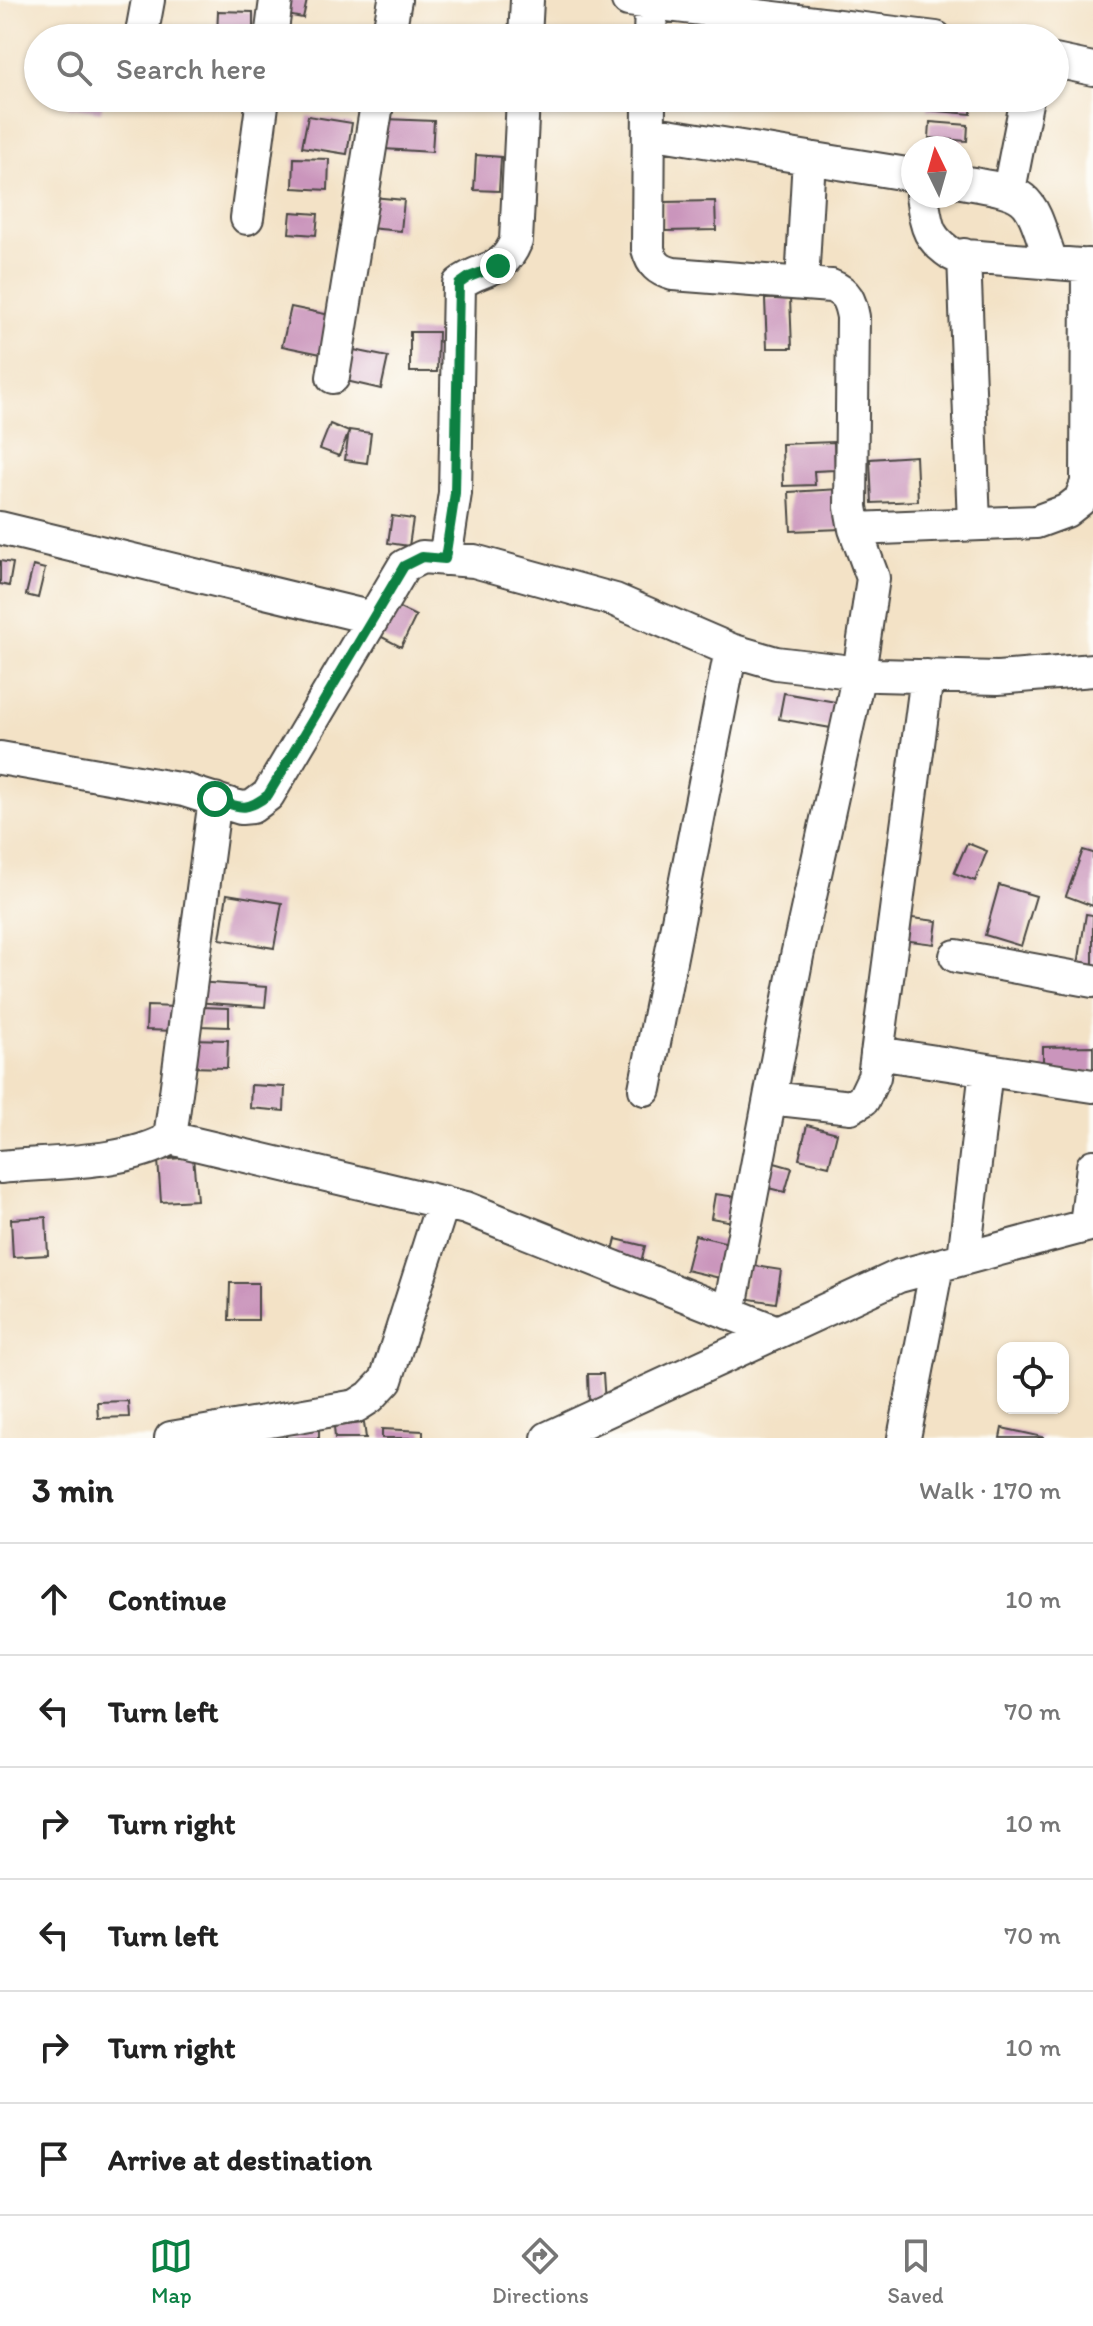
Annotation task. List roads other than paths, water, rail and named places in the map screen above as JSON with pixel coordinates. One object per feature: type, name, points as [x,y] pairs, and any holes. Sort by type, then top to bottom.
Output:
[{"type":"street","points":[[144,24],[148,0]]},
{"type":"street","points":[[273,24],[276,0]]},
{"type":"street","points":[[391,24],[395,0]]},
{"type":"street","points":[[526,24],[527,0]]},
{"type":"street","points":[[646,24],[639,1],[824,24]]},
{"type":"street","points":[[1069,64],[1093,69]]},
{"type":"street","points":[[247,218],[261,112]]},
{"type":"street","points":[[333,377],[376,112]]},
{"type":"street","points":[[445,559],[455,493],[459,284],[498,266],[510,256],[516,241],[522,112]]},
{"type":"street","points":[[649,112],[648,249],[651,261],[660,270],[673,274],[831,286],[842,290],[850,301],[853,317],[851,507],[855,529],[873,578],[859,673],[797,956],[729,1313]]},
{"type":"street","points":[[1009,190],[1024,112]]},
{"type":"street","points":[[649,132],[901,173]]},
{"type":"street","points":[[802,283],[809,158]]},
{"type":"street","points":[[973,184],[1009,190],[1021,196],[1034,211],[1051,262]]},
{"type":"street","points":[[855,529],[1036,522],[1066,511],[1080,500],[1087,483],[1090,266],[953,255],[936,243],[927,230],[924,208]]},
{"type":"street","points":[[964,255],[974,524]]},
{"type":"street","points":[[0,528],[373,618]]},
{"type":"street","points":[[0,758],[184,790],[241,808],[252,807],[268,795],[404,566],[422,557],[474,561],[615,600],[731,650],[776,663],[859,673],[998,678],[1093,670]]},
{"type":"street","points":[[645,1089],[731,650]]},
{"type":"street","points":[[770,1098],[851,1107],[863,1100],[874,1077],[927,676]]},
{"type":"street","points":[[170,1138],[215,799]]},
{"type":"street","points":[[956,956],[1093,981]]},
{"type":"street","points":[[877,1053],[1093,1086]]},
{"type":"street","points":[[904,1438],[950,1262],[986,1070]]},
{"type":"street","points":[[0,1167],[126,1155],[156,1147],[170,1138],[466,1208],[777,1332]]},
{"type":"street","points":[[548,1438],[594,1427],[777,1332],[899,1276],[1089,1225],[1093,1166]]},
{"type":"street","points":[[171,1438],[356,1406],[370,1397],[386,1380],[443,1202]]}]
